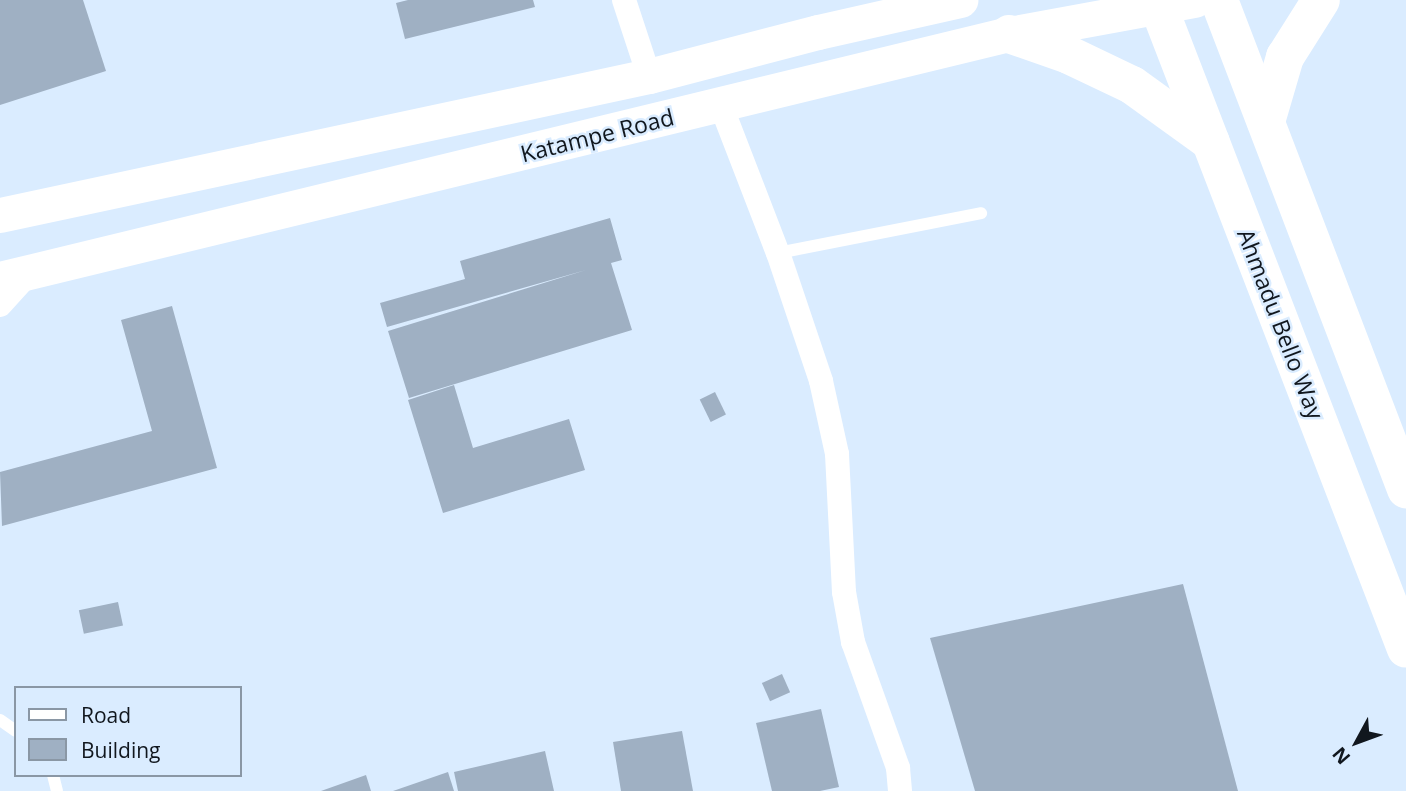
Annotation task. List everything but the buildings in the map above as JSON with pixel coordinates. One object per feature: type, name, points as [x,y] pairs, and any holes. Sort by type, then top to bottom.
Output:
[{"type":"main road","name":"Katampe Road","points":[[0,215],[649,76],[818,32],[960,0]]},
{"type":"main road","points":[[1219,0],[1406,489]]},
{"type":"main road","points":[[1266,122],[1285,57],[1321,0]]},
{"type":"main road","name":"Katampe Road","points":[[14,276],[1009,34],[1170,3]]},
{"type":"main road","name":"Ahmadu Bello Way","points":[[1170,3],[1211,142],[1406,649]]},
{"type":"main road","points":[[1009,34],[1069,55],[1132,85],[1211,142]]},
{"type":"street","points":[[624,0],[649,76]]},
{"type":"street","points":[[720,103],[778,253],[824,393],[837,454],[844,592],[853,642],[898,768],[901,791]]},
{"type":"street","points":[[0,305],[14,276]]},
{"type":"lane","points":[[778,253],[981,214]]}]
